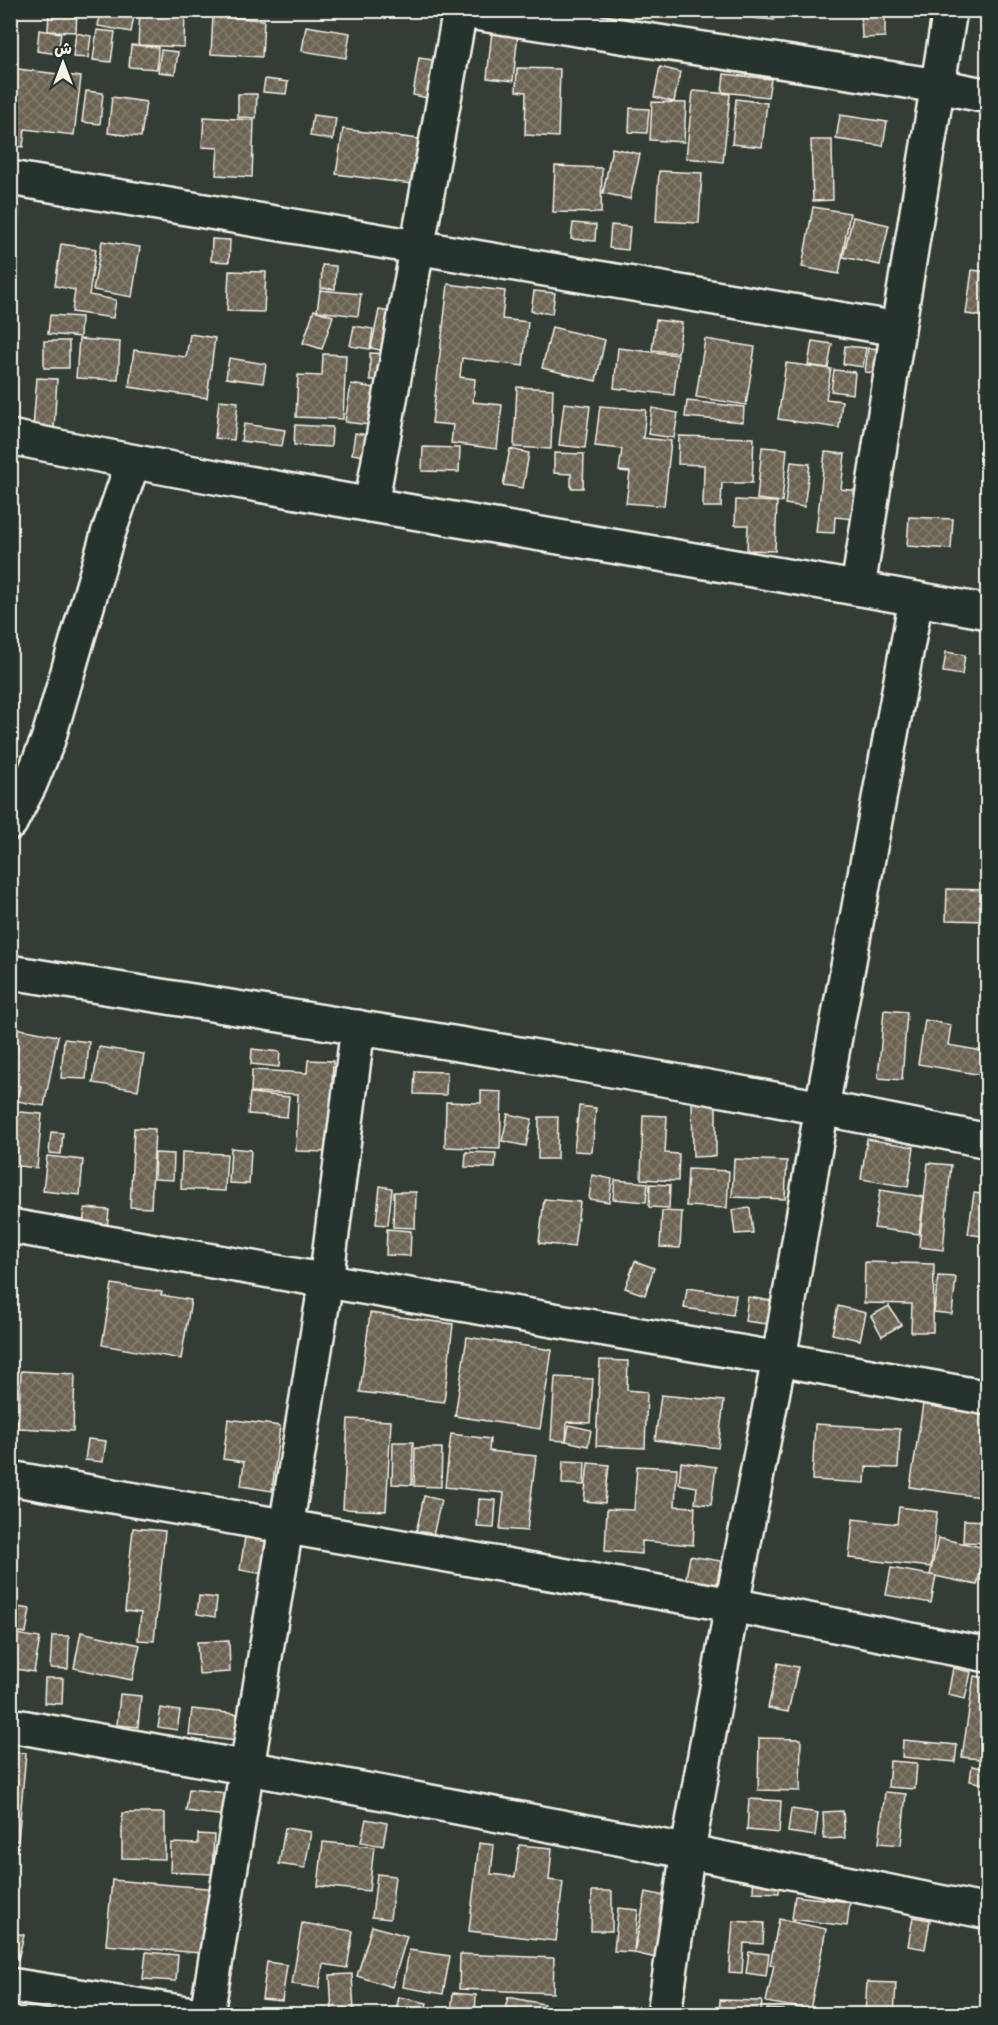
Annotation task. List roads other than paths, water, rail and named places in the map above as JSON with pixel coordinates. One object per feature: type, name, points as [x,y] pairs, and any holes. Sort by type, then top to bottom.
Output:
[{"type":"street","points":[[858,588],[950,10]]},
{"type":"street","points":[[371,505],[458,11],[938,86],[987,96]]},
{"type":"street","points":[[10,177],[898,329]]},
{"type":"street","points":[[10,436],[133,462],[371,505],[987,612]]},
{"type":"street","points":[[10,823],[30,784],[48,740],[108,534],[133,462]]},
{"type":"street","points":[[663,2014],[688,1850],[916,599]]},
{"type":"street","points":[[10,972],[358,1027],[822,1107],[987,1141]]},
{"type":"street","points":[[207,2014],[249,1767],[326,1281],[358,1027]]},
{"type":"street","points":[[10,1226],[779,1359],[987,1398]]},
{"type":"street","points":[[10,1478],[732,1605],[987,1655]]},
{"type":"street","points":[[10,1725],[249,1767],[688,1850],[987,1912]]},
{"type":"street","points":[[10,1985],[193,2014]]}]
